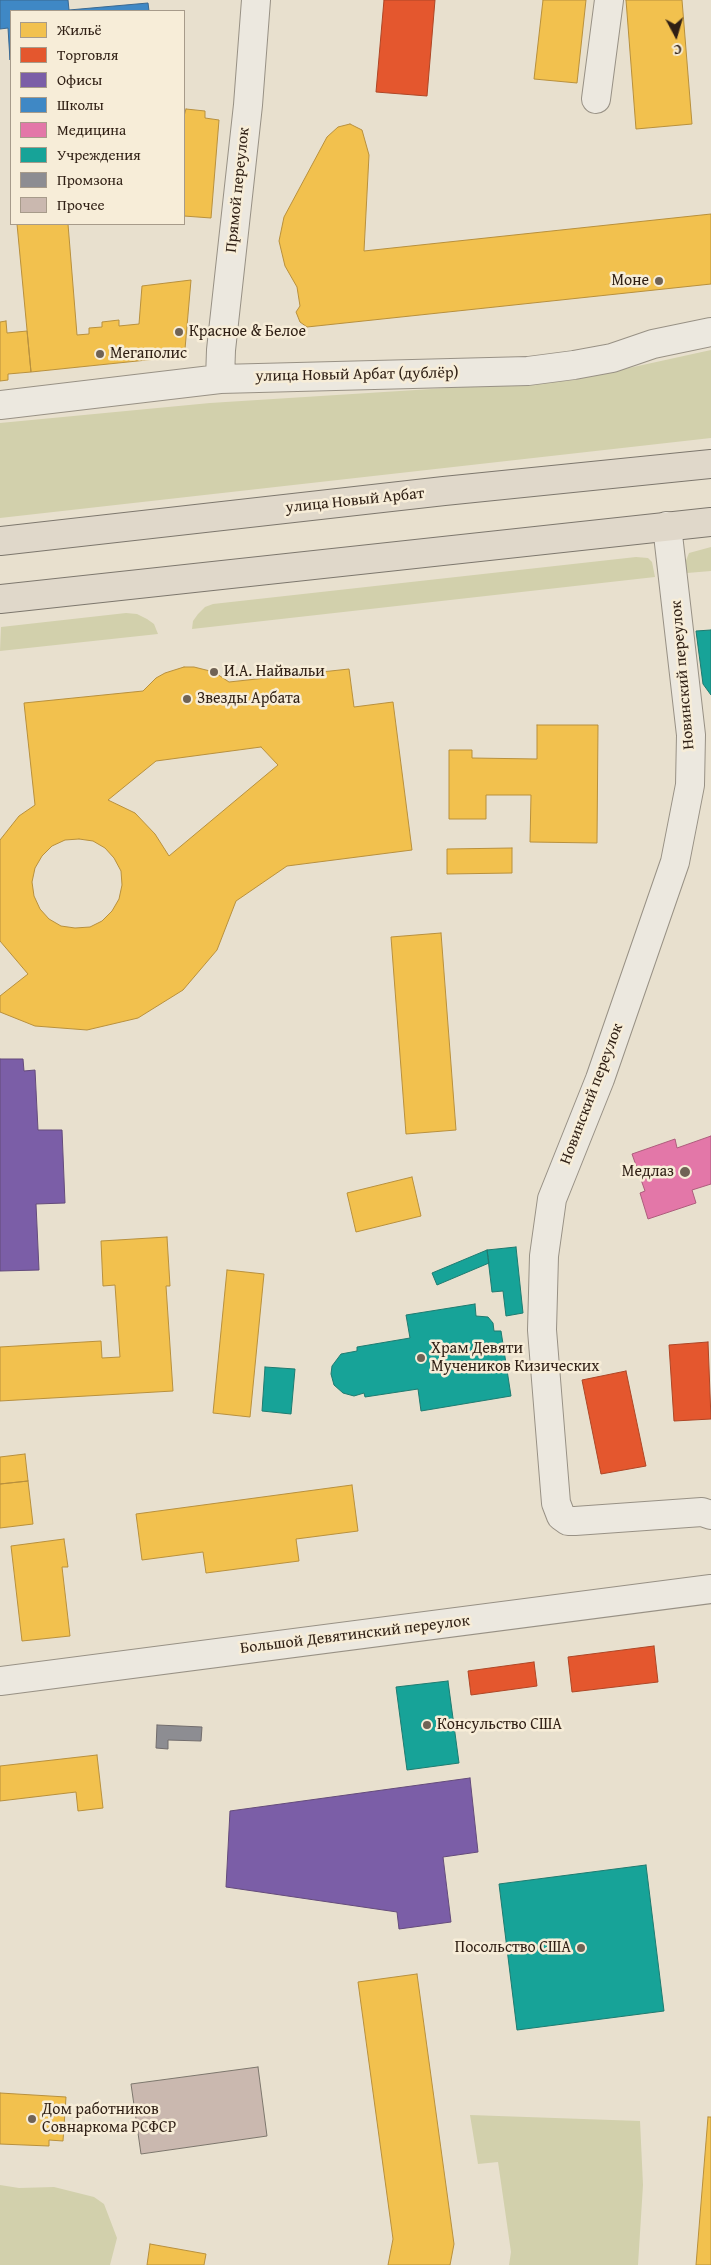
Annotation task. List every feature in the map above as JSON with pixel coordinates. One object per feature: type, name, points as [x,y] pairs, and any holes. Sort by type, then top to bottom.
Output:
[{"type":"main road","name":"улица Новый Арбат","points":[[0,541],[444,491],[711,464]]},
{"type":"main road","points":[[0,599],[711,522]]},
{"type":"street","name":"Прямой переулок","points":[[220,379],[221,350],[248,105],[256,0]]},
{"type":"street","points":[[596,99],[609,0]]},
{"type":"street","name":"улица Новый Арбат (дублёр)","points":[[0,405],[220,379],[528,371],[612,358],[653,344],[711,332]]},
{"type":"street","name":"Новинский переулок","points":[[667,526],[691,735],[690,785],[675,862],[600,1079],[552,1198],[544,1256],[542,1330],[557,1509],[561,1516],[568,1521],[575,1521],[702,1512],[711,1515]]},
{"type":"street","name":"Большой Девятинский переулок","points":[[0,1681],[711,1589]]},
{"type":"shaded area","points":[[711,350],[711,438],[0,518],[0,423],[210,403],[574,380]]},
{"type":"shaded area","points":[[711,547],[711,571],[687,573],[685,563],[689,553]]},
{"type":"shaded area","points":[[636,557],[648,558],[652,562],[655,577],[192,629],[193,621],[198,614],[205,607],[213,604]]},
{"type":"shaded area","points":[[126,613],[137,614],[147,619],[154,624],[158,634],[0,651],[1,627]]},
{"type":"shaded area","points":[[470,2115],[640,2121],[643,2185],[638,2265],[509,2265],[511,2252],[498,2162],[478,2164]]},
{"type":"shaded area","points":[[0,2185],[19,2188],[54,2187],[94,2197],[104,2204],[117,2238],[110,2265],[0,2265]]},
{"type":"building: Жильё","points":[[543,0],[586,0],[577,83],[534,79]]},
{"type":"building: Жильё","points":[[626,0],[682,0],[692,124],[636,129]]},
{"type":"building: Жильё","points":[[186,109],[205,111],[205,118],[219,120],[211,218],[185,216]]},
{"type":"building: Жильё","points":[[350,124],[362,130],[369,155],[364,251],[711,214],[711,284],[307,327],[300,322],[296,312],[300,306],[297,287],[285,266],[279,241],[284,217],[327,137],[338,127]]},
{"type":"building: Жильё","points":[[17,225],[68,225],[77,335],[89,334],[89,328],[102,327],[102,322],[119,320],[119,326],[139,324],[142,286],[191,280],[185,349],[176,357],[31,372]]},
{"type":"building: Жильё","points":[[6,321],[7,333],[27,331],[31,372],[8,374],[8,380],[0,381],[0,322]]},
{"type":"building: Жильё","points":[[184,667],[194,667],[214,672],[229,682],[349,669],[354,707],[393,702],[412,850],[287,866],[236,901],[217,950],[183,990],[138,1018],[87,1030],[35,1026],[0,1012],[0,996],[28,974],[0,941],[0,840],[19,816],[35,805],[24,703],[143,691],[156,678]],"holes":[[[261,747],[278,765],[169,856],[155,834],[135,813],[108,800],[156,761]],[[65,840],[93,841],[105,848],[114,858],[121,871],[122,885],[119,899],[112,911],[102,921],[90,927],[75,928],[61,926],[49,919],[40,909],[34,896],[32,882],[35,868],[42,856],[52,846]]]},
{"type":"building: Жильё","points":[[537,725],[598,725],[597,843],[530,842],[531,795],[486,795],[486,819],[449,819],[449,750],[472,750],[472,758],[537,759]]},
{"type":"building: Жильё","points":[[512,848],[512,873],[447,874],[447,849]]},
{"type":"building: Жильё","points":[[441,933],[456,1130],[406,1134],[391,937]]},
{"type":"building: Жильё","points":[[412,1177],[421,1216],[356,1232],[347,1193]]},
{"type":"building: Жильё","points":[[167,1237],[170,1286],[166,1286],[173,1391],[0,1401],[0,1347],[101,1341],[102,1358],[120,1357],[115,1285],[103,1286],[101,1241]]},
{"type":"building: Жильё","points":[[227,1270],[264,1274],[250,1417],[213,1413]]},
{"type":"building: Жильё","points":[[25,1454],[28,1481],[0,1484],[0,1457]]},
{"type":"building: Жильё","points":[[28,1481],[33,1524],[0,1528],[0,1484]]},
{"type":"building: Жильё","points":[[352,1485],[358,1531],[296,1539],[299,1561],[206,1573],[203,1552],[142,1560],[136,1514]]},
{"type":"building: Жильё","points":[[64,1539],[68,1567],[62,1567],[70,1636],[22,1641],[11,1546]]},
{"type":"building: Жильё","points":[[97,1755],[103,1808],[78,1811],[76,1792],[0,1801],[0,1766]]},
{"type":"building: Жильё","points":[[417,1974],[454,2244],[450,2265],[388,2265],[393,2239],[358,1982]]},
{"type":"building: Жильё","name":"Дом работников Совнаркома РСФСР","points":[[0,2093],[66,2097],[63,2141],[49,2140],[49,2146],[0,2144]]},
{"type":"building: Жильё","points":[[708,2117],[711,2117],[711,2265],[696,2265]]},
{"type":"building: Жильё","points":[[150,2244],[206,2254],[204,2265],[147,2265]]},
{"type":"building: Торговля","points":[[384,0],[435,0],[427,96],[376,92]]},
{"type":"building: Торговля","points":[[708,1342],[711,1419],[674,1421],[669,1345]]},
{"type":"building: Торговля","points":[[626,1371],[646,1466],[601,1474],[582,1380]]},
{"type":"building: Торговля","points":[[654,1646],[658,1682],[572,1692],[568,1657]]},
{"type":"building: Торговля","points":[[534,1662],[537,1686],[471,1695],[468,1671]]},
{"type":"building: Офисы","points":[[0,1059],[23,1059],[24,1071],[35,1070],[38,1130],[62,1130],[65,1203],[36,1204],[39,1270],[0,1271]]},
{"type":"building: Офисы","points":[[470,1778],[478,1852],[443,1857],[451,1922],[399,1929],[397,1912],[226,1887],[230,1811]]},
{"type":"building: Школы","points":[[0,0],[68,0],[69,10],[10,10],[10,60],[8,28],[0,29]]},
{"type":"building: Школы","points":[[148,3],[149,10],[69,10]]},
{"type":"building: Медицина","points":[[711,1136],[711,1184],[692,1190],[696,1203],[648,1219],[640,1193],[645,1191],[632,1154],[675,1139],[677,1148]]},
{"type":"building: Учреждения","points":[[711,630],[711,695],[703,684],[696,631]]},
{"type":"building: Учреждения","points":[[516,1247],[523,1313],[506,1316],[503,1291],[492,1292],[487,1250]]},
{"type":"building: Учреждения","points":[[487,1250],[489,1263],[437,1285],[432,1273]]},
{"type":"building: Учреждения","name":"Храм Девяти Мучеников Кизических","points":[[475,1304],[476,1316],[488,1317],[493,1323],[494,1331],[501,1331],[511,1396],[421,1411],[418,1389],[365,1397],[364,1393],[354,1396],[343,1393],[334,1385],[331,1374],[332,1366],[341,1354],[357,1351],[357,1347],[410,1338],[406,1315]]},
{"type":"building: Учреждения","points":[[265,1367],[295,1369],[291,1414],[262,1411]]},
{"type":"building: Учреждения","name":"Консульство США","points":[[448,1681],[459,1763],[407,1770],[396,1687]]},
{"type":"building: Учреждения","name":"Посольство США","points":[[646,1865],[664,2011],[517,2030],[499,1884]]},
{"type":"building: Промзона","points":[[157,1725],[202,1727],[201,1741],[168,1740],[168,1749],[156,1748]]},
{"type":"building: Прочее","points":[[258,2067],[267,2136],[141,2154],[131,2084]]},
{"type":"place","name":"Моне","points":[[659,281]]},
{"type":"place","name":"Красное & Белое","points":[[179,332]]},
{"type":"place","name":"Мегаполис","points":[[100,354]]},
{"type":"place","name":"И.А. Найвальи","points":[[214,672]]},
{"type":"place","name":"Звезды Арбата","points":[[187,699]]},
{"type":"place","name":"Медлаз","points":[[685,1172]]},
{"type":"place","name":"Храм Девяти Мучеников Кизических","points":[[421,1358]]},
{"type":"place","name":"Консульство США","points":[[427,1725]]},
{"type":"place","name":"Посольство США","points":[[581,1948]]},
{"type":"place","name":"Дом работников Совнаркома РСФСР","points":[[32,2119]]}]
